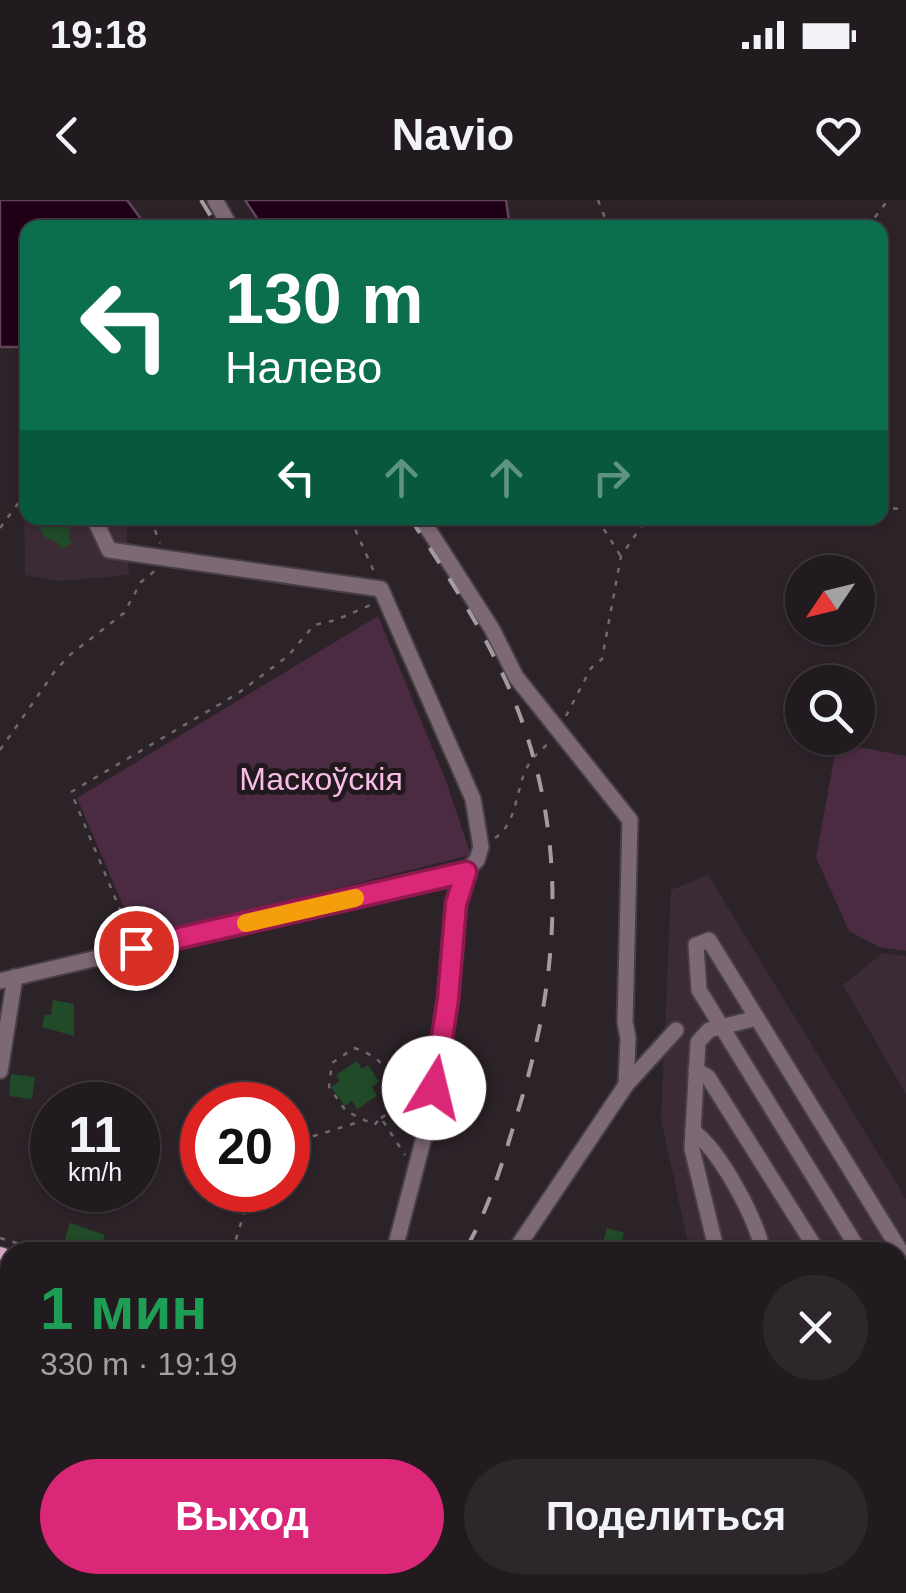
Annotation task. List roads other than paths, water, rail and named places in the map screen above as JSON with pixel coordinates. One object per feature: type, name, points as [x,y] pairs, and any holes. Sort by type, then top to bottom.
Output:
[{"type":"street","points":[[97,525],[109,550],[383,594],[473,799],[481,847],[477,860],[466,872],[456,904],[448,999],[430,1118],[397,1242]]},
{"type":"street","points":[[426,525],[492,628],[516,677],[630,820],[626,1086]]},
{"type":"street","points":[[0,1071],[8,979],[466,872]]},
{"type":"street","points":[[854,1242],[699,990],[696,945],[710,940],[895,1242]]},
{"type":"street","points":[[715,1242],[692,1149],[698,1042],[709,1030],[757,1018]]},
{"type":"street","points":[[521,1242],[626,1086],[676,1030]]},
{"type":"street","points":[[696,1070],[708,1077],[812,1242]]},
{"type":"street","points":[[693,1131],[708,1142],[760,1242]]},
{"type":"railway","points":[[201,200],[213,220]]},
{"type":"railway","points":[[415,525],[475,622],[509,688],[542,793],[550,846],[553,899],[544,1005],[513,1129],[469,1242]]},
{"type":"park label","name":"Маскоўскія","points":[[321,779]]}]
